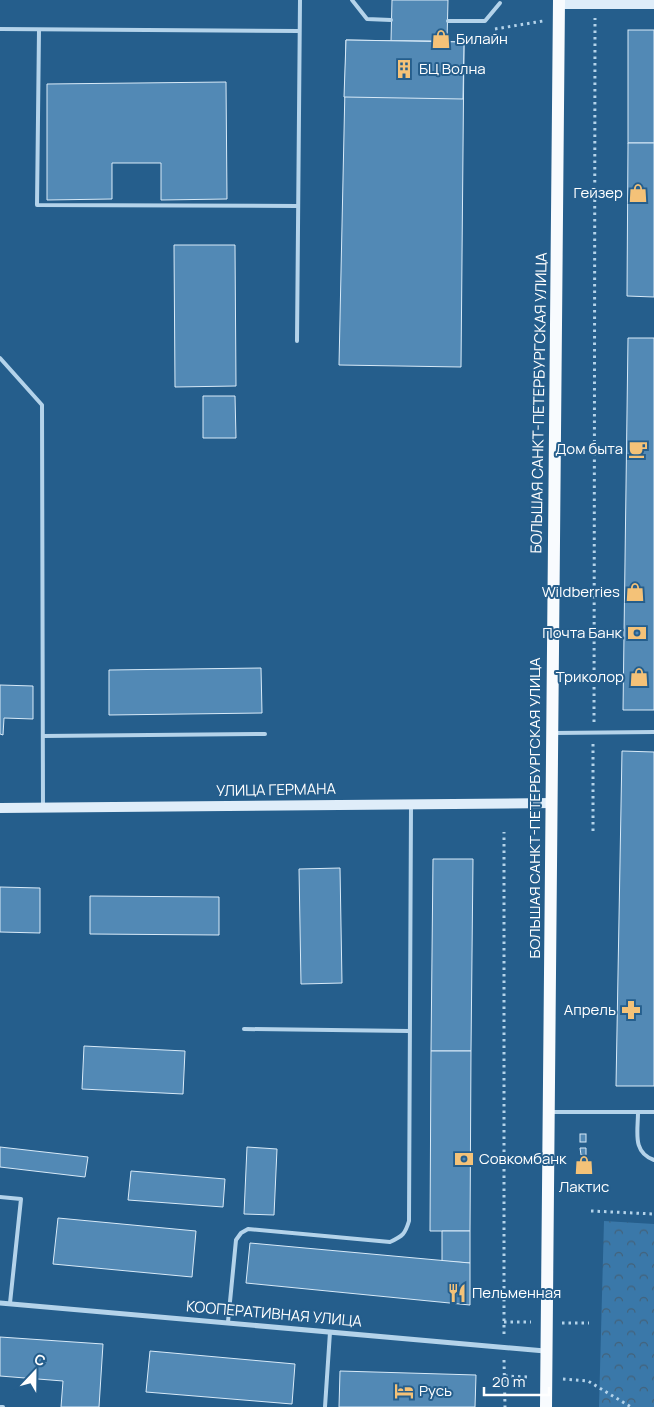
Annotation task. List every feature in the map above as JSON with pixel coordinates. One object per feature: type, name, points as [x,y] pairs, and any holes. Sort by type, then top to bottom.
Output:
[{"type":"main road","points":[[559,2],[654,4]]},
{"type":"main road","name":"БОЛЬШАЯ САНКТ-ПЕТЕРБУРГСКАЯ УЛИЦА","points":[[546,1407],[559,2]]},
{"type":"main road","name":"УЛИЦА ГЕРМАНА","points":[[0,808],[552,803]]},
{"type":"street","name":"КООПЕРАТИВНАЯ УЛИЦА","points":[[0,1303],[546,1351]]},
{"type":"lane","points":[[297,341],[300,0]]},
{"type":"lane","points":[[352,0],[367,19],[391,20]]},
{"type":"lane","points":[[448,21],[485,21],[500,3]]},
{"type":"lane","points":[[0,30],[299,31]]},
{"type":"lane","points":[[39,30],[38,205],[297,206]]},
{"type":"lane","points":[[0,358],[42,405],[43,808]]},
{"type":"lane","points":[[552,733],[654,732]]},
{"type":"lane","points":[[43,736],[266,734]]},
{"type":"lane","points":[[228,1322],[236,1240],[241,1233],[248,1230],[390,1242],[400,1238],[405,1233],[409,1221],[411,804]]},
{"type":"lane","points":[[244,1029],[409,1031]]},
{"type":"lane","points":[[549,1112],[654,1112]]},
{"type":"lane","points":[[638,1113],[638,1142],[640,1150],[654,1160]]},
{"type":"lane","points":[[0,1197],[21,1199],[10,1303]]},
{"type":"lane","points":[[325,1407],[330,1332]]},
{"type":"path","points":[[593,831],[596,4]]},
{"type":"path","points":[[504,832],[504,1347],[506,1407]]},
{"type":"path","points":[[591,1211],[654,1214]]},
{"type":"path","points":[[505,1376],[588,1381],[631,1407]]},
{"type":"green space","points":[[604,1221],[654,1224],[654,1407],[599,1407]]},
{"type":"building","points":[[392,0],[448,0],[447,41],[391,41]]},
{"type":"building","points":[[628,30],[654,30],[654,143],[628,143]]},
{"type":"building","points":[[346,40],[464,42],[461,367],[339,365]]},
{"type":"building","name":"БЦ Волна","points":[[346,40],[464,42],[463,99],[344,97]]},
{"type":"building","points":[[226,82],[227,199],[161,200],[161,163],[112,163],[112,199],[47,200],[47,84]]},
{"type":"building","points":[[628,143],[654,143],[654,297],[627,296]]},
{"type":"building","points":[[174,245],[235,245],[236,386],[175,387]]},
{"type":"building","points":[[628,338],[654,338],[654,710],[623,710]]},
{"type":"building","points":[[203,396],[235,396],[236,438],[203,438]]},
{"type":"building","points":[[261,668],[262,713],[109,715],[109,670]]},
{"type":"building","points":[[0,685],[33,686],[33,719],[4,718],[3,735],[0,734]]},
{"type":"building","points":[[622,751],[654,752],[654,1086],[616,1086]]},
{"type":"building","points":[[433,859],[473,859],[471,1051],[431,1051]]},
{"type":"building","points":[[340,868],[342,983],[301,984],[299,869]]},
{"type":"building","points":[[0,887],[40,888],[40,933],[0,932]]},
{"type":"building","points":[[90,896],[219,897],[219,935],[90,934]]},
{"type":"building","points":[[84,1046],[185,1051],[183,1094],[82,1089]]},
{"type":"building","points":[[431,1051],[471,1051],[470,1231],[430,1231]]},
{"type":"building","points":[[580,1134],[586,1134],[586,1142],[580,1142]]},
{"type":"building","points":[[0,1147],[88,1157],[85,1177],[0,1167]]},
{"type":"building","points":[[247,1147],[277,1149],[274,1215],[244,1214]]},
{"type":"building","points":[[580,1148],[586,1148],[586,1155],[581,1155]]},
{"type":"building","name":"Лактис","points":[[581,1161],[586,1161],[587,1169],[581,1169]]},
{"type":"building","points":[[131,1171],[225,1179],[223,1207],[128,1200]]},
{"type":"building","points":[[58,1218],[196,1231],[192,1277],[53,1264]]},
{"type":"building","points":[[442,1231],[470,1231],[470,1263],[442,1261]]},
{"type":"building","points":[[250,1243],[470,1263],[470,1305],[246,1283]]},
{"type":"building","points":[[0,1337],[103,1344],[99,1407],[61,1407],[63,1381],[0,1376]]},
{"type":"building","points":[[150,1351],[295,1364],[292,1404],[146,1392]]},
{"type":"building","points":[[340,1371],[476,1375],[475,1407],[339,1407]]},
{"type":"place","name":"Билайн","points":[[441,39]]},
{"type":"place","name":"БЦ Волна","points":[[404,69]]},
{"type":"place","name":"Гейзер","points":[[638,193]]},
{"type":"place","name":"Дом быта","points":[[638,449]]},
{"type":"place","name":"Wildberries","points":[[635,592]]},
{"type":"place","name":"Почта Банк","points":[[637,633]]},
{"type":"place","name":"Триколор","points":[[639,677]]},
{"type":"place","name":"Апрель","points":[[631,1010]]},
{"type":"place","name":"Совкомбанк","points":[[464,1159]]},
{"type":"place","name":"Лактис","points":[[584,1165]]},
{"type":"place","name":"Пельменная","points":[[457,1293]]},
{"type":"place","name":"Русь","points":[[404,1391]]}]
